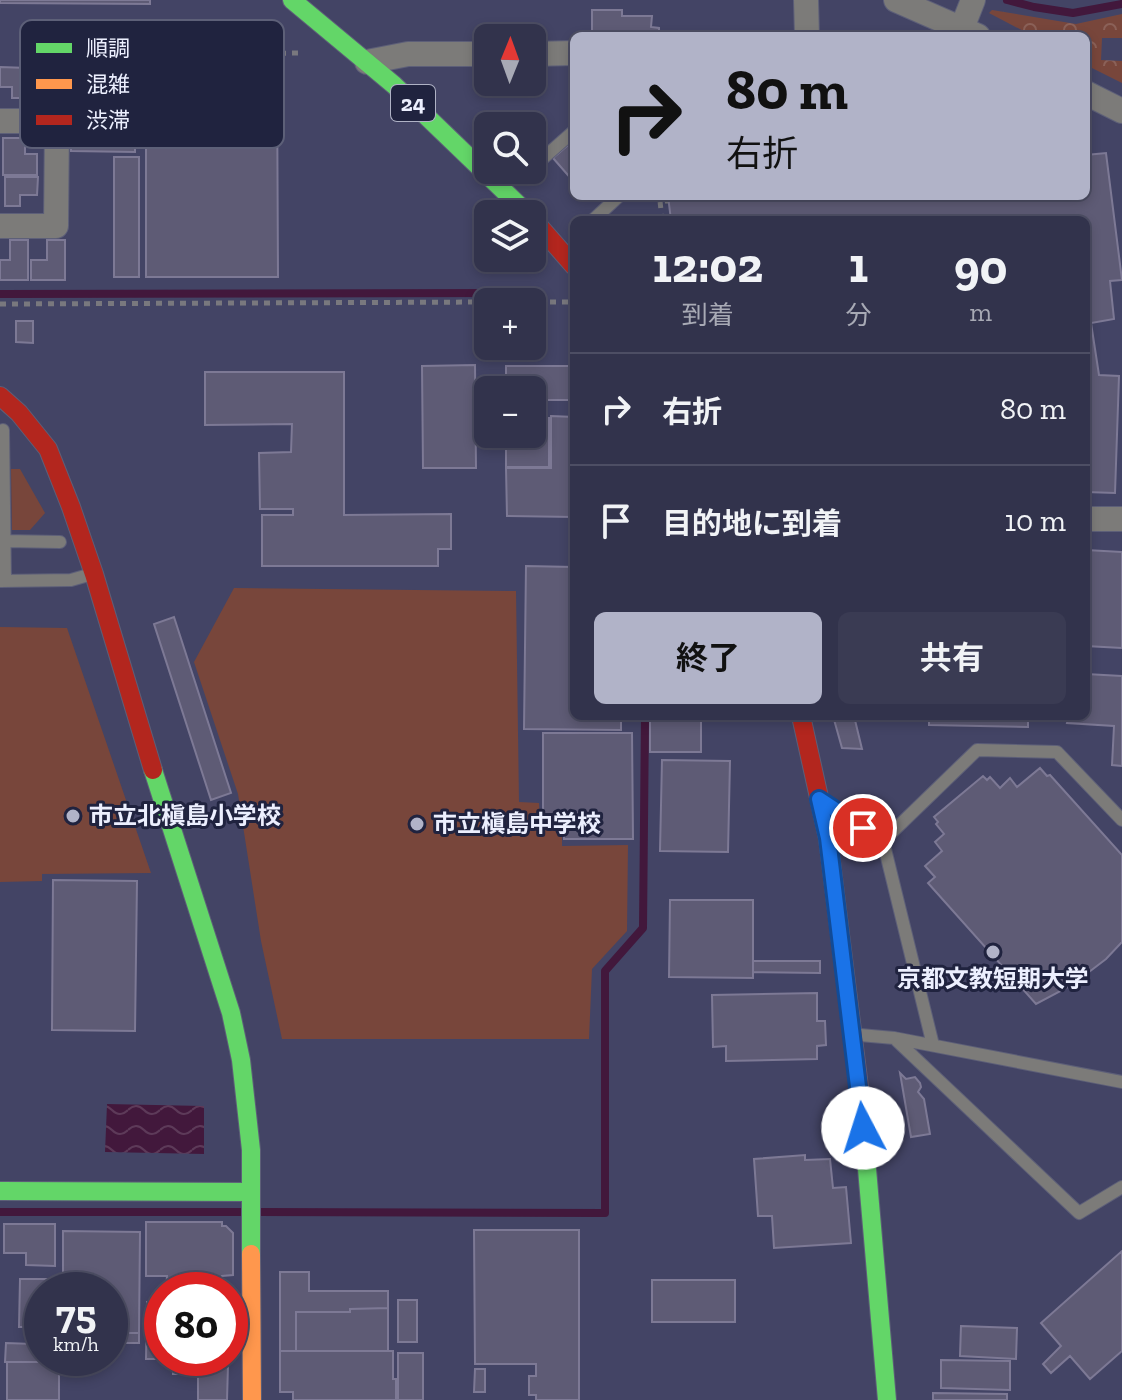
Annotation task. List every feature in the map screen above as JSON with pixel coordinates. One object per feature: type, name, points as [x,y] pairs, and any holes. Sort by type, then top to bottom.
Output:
[{"type":"main road","name":"24","points":[[292,0],[394,85],[474,143]]},
{"type":"main road","name":"24","points":[[546,231],[564,248],[570,259]]},
{"type":"main road","points":[[0,396],[19,413],[48,449],[71,507],[231,1013],[241,1060],[251,1150],[252,1400]]},
{"type":"main road","points":[[802,720],[828,838],[861,1098],[887,1400]]},
{"type":"main road","points":[[0,1191],[251,1193]]},
{"type":"street","points":[[806,0],[807,32]]},
{"type":"street","points":[[896,0],[971,18]]},
{"type":"street","points":[[546,54],[570,53]]},
{"type":"street","points":[[367,62],[408,54],[474,54]]},
{"type":"street","points":[[1090,95],[1122,111]]},
{"type":"street","points":[[0,226],[56,226],[57,148]]},
{"type":"street","points":[[1090,519],[1122,519]]},
{"type":"lane","points":[[546,155],[570,134]]},
{"type":"lane","points":[[597,216],[615,200]]},
{"type":"lane","points":[[3,430],[5,541],[2,581],[71,580],[94,574]]},
{"type":"lane","points":[[5,541],[60,542]]},
{"type":"lane","points":[[883,841],[977,750],[1057,752],[1122,820]]},
{"type":"lane","points":[[819,799],[883,841],[933,1045]]},
{"type":"lane","points":[[853,1035],[894,1038],[1122,1082]]},
{"type":"lane","points":[[894,1038],[1079,1213],[1122,1187]]},
{"type":"path","points":[[284,53],[310,53]]},
{"type":"path","points":[[662,216],[660,201],[668,201]]},
{"type":"path","points":[[0,304],[474,302]]},
{"type":"path","points":[[546,302],[570,302]]},
{"type":"green space","points":[[992,10],[1076,24],[1122,14],[1122,38],[1102,38],[1101,60],[1122,61],[1122,83],[1090,67],[1090,32],[1025,32],[989,13]]},
{"type":"green space","points":[[11,469],[20,469],[45,513],[30,530],[12,530]]},
{"type":"green space","points":[[234,588],[516,591],[519,802],[539,803],[540,820],[562,820],[562,846],[628,845],[627,931],[592,969],[589,1039],[282,1039],[261,941],[238,794],[194,662]]},
{"type":"green space","points":[[0,627],[67,628],[151,873],[42,874],[42,881],[0,882]]},
{"type":"water","points":[[107,1104],[204,1106],[204,1154],[105,1152]]},
{"type":"building","points":[[0,0],[150,0],[150,4],[0,3]]},
{"type":"building","points":[[592,10],[622,10],[622,16],[652,16],[651,27],[659,28],[659,32],[592,32]]},
{"type":"building","points":[[0,67],[20,68],[20,98],[12,98],[12,87],[0,87]]},
{"type":"building","points":[[3,138],[20,138],[20,148],[25,148],[25,154],[37,154],[37,175],[3,175]]},
{"type":"building","points":[[570,143],[570,177],[553,158]]},
{"type":"building","points":[[71,148],[135,148],[135,152],[71,151]]},
{"type":"building","points":[[146,148],[277,148],[278,277],[146,277]]},
{"type":"building","points":[[1106,153],[1122,280],[1110,281],[1114,319],[1091,323],[1099,375],[1119,376],[1115,493],[1090,492],[1090,216],[670,216],[668,200],[1090,200],[1090,155]]},
{"type":"building","points":[[114,157],[139,157],[139,277],[114,277]]},
{"type":"building","points":[[5,177],[38,177],[37,195],[20,195],[20,206],[5,206]]},
{"type":"building","points":[[10,240],[28,240],[28,280],[0,280],[0,260],[10,260]]},
{"type":"building","points":[[47,240],[65,240],[65,280],[31,280],[31,260],[47,260]]},
{"type":"building","points":[[16,321],[33,321],[33,343],[16,342]]},
{"type":"building","points":[[475,365],[476,468],[423,468],[422,366]]},
{"type":"building","points":[[506,366],[570,366],[570,400],[546,400],[546,376],[506,376]]},
{"type":"building","points":[[205,372],[344,372],[344,515],[451,514],[451,549],[438,549],[438,566],[262,566],[262,515],[293,515],[293,509],[260,509],[259,453],[291,452],[292,424],[205,425]]},
{"type":"building","points":[[551,416],[570,417],[570,517],[507,516],[506,468],[551,468]]},
{"type":"building","points":[[546,418],[549,418],[549,467],[506,467],[506,448],[546,448]]},
{"type":"building","points":[[1090,550],[1122,552],[1122,648],[1090,646]]},
{"type":"building","points":[[526,566],[570,567],[570,720],[621,720],[621,730],[524,729]]},
{"type":"building","points":[[174,617],[231,793],[211,800],[154,624]]},
{"type":"building","points":[[1090,674],[1122,676],[1122,766],[1112,765],[1114,726],[1067,723],[1068,720],[1090,720]]},
{"type":"building","points":[[650,720],[701,720],[701,752],[650,752]]},
{"type":"building","points":[[834,720],[855,720],[862,749],[842,748]]},
{"type":"building","points":[[929,720],[1028,720],[1028,727],[929,725]]},
{"type":"building","points":[[543,733],[632,733],[633,839],[564,839],[564,818],[543,818]]},
{"type":"building","points":[[662,760],[730,761],[728,852],[660,851]]},
{"type":"building","points":[[1040,768],[1047,776],[1050,775],[1122,855],[1122,942],[1106,959],[1072,985],[1036,1004],[928,883],[935,877],[925,866],[942,851],[935,842],[944,834],[934,817],[983,776],[987,780],[990,777],[1000,788],[1010,778],[1017,787]]},
{"type":"building","points":[[53,880],[137,881],[135,1031],[52,1030]]},
{"type":"building","points":[[670,900],[753,900],[753,978],[669,977]]},
{"type":"building","points":[[753,961],[820,961],[820,973],[753,972]]},
{"type":"building","points":[[817,993],[817,1021],[825,1021],[826,1045],[817,1046],[817,1059],[726,1061],[726,1046],[713,1047],[712,995]]},
{"type":"building","points":[[900,1073],[906,1079],[915,1077],[920,1083],[918,1092],[924,1099],[930,1134],[911,1137]]},
{"type":"building","points":[[805,1155],[805,1160],[830,1159],[833,1188],[846,1187],[851,1243],[774,1248],[772,1216],[758,1216],[754,1159]]},
{"type":"building","points":[[146,1222],[222,1222],[222,1226],[233,1233],[233,1272],[146,1272]]},
{"type":"building","points":[[4,1224],[55,1224],[55,1266],[26,1265],[26,1253],[4,1253]]},
{"type":"building","points":[[474,1230],[579,1230],[579,1400],[536,1400],[536,1395],[529,1395],[529,1376],[536,1376],[536,1364],[475,1364]]},
{"type":"building","points":[[63,1231],[140,1232],[139,1333],[128,1333],[128,1272],[63,1272]]},
{"type":"building","points":[[1122,1251],[1122,1351],[1090,1379],[1070,1356],[1051,1373],[1043,1364],[1061,1346],[1041,1323]]},
{"type":"building","points":[[280,1272],[309,1272],[309,1291],[388,1291],[388,1308],[296,1312],[296,1351],[280,1351]]},
{"type":"building","points":[[20,1279],[24,1279],[24,1327],[19,1327]]},
{"type":"building","points":[[652,1280],[735,1280],[735,1322],[652,1322]]},
{"type":"building","points":[[398,1300],[417,1300],[417,1342],[398,1342]]},
{"type":"building","points":[[388,1308],[388,1351],[296,1351],[296,1312]]},
{"type":"building","points":[[961,1326],[1017,1328],[1016,1359],[960,1356]]},
{"type":"building","points":[[128,1333],[139,1333],[139,1343],[128,1343]]},
{"type":"building","points":[[6,1343],[24,1344],[24,1362],[5,1362]]},
{"type":"building","points":[[280,1351],[393,1351],[396,1400],[293,1400],[293,1392],[280,1392]]},
{"type":"building","points":[[398,1353],[423,1353],[423,1400],[398,1400]]},
{"type":"building","points":[[941,1360],[1010,1361],[1010,1390],[941,1388]]},
{"type":"building","points":[[7,1362],[24,1362],[24,1376],[59,1376],[59,1400],[7,1400]]},
{"type":"building","points":[[475,1369],[485,1369],[485,1392],[474,1392]]},
{"type":"building","points":[[198,1376],[228,1376],[227,1400],[198,1400]]},
{"type":"building","points":[[933,1393],[1007,1394],[1007,1400],[933,1400]]},
{"type":"waterway","points":[[1007,0],[1073,13],[1122,4]]},
{"type":"waterway","points":[[0,294],[474,293]]},
{"type":"waterway","points":[[257,1212],[605,1213],[605,971],[643,928],[645,720]]},
{"type":"waterway","points":[[0,1212],[244,1212]]},
{"type":"traffic: fast","points":[[292,0],[394,85],[513,200]]},
{"type":"traffic: fast","points":[[153,770],[231,1013],[241,1060],[251,1150],[251,1254]]},
{"type":"traffic: fast","points":[[862,1111],[887,1400]]},
{"type":"traffic: fast","points":[[0,1191],[251,1192]]},
{"type":"traffic: slow","points":[[251,1254],[252,1400]]},
{"type":"traffic: jam","points":[[546,234],[570,261]]},
{"type":"traffic: jam","points":[[0,396],[19,413],[48,449],[94,574],[153,770]]},
{"type":"traffic: jam","points":[[802,720],[828,838],[862,1111]]},
{"type":"place","name":"市立北槇島小学校","points":[[73,816]]},
{"type":"place","name":"市立槇島中学校","points":[[417,824]]},
{"type":"place","name":"京都文教短期大学","points":[[993,952]]},
{"type":"route","points":[[863,828],[819,799],[828,838],[863,1128]]}]
